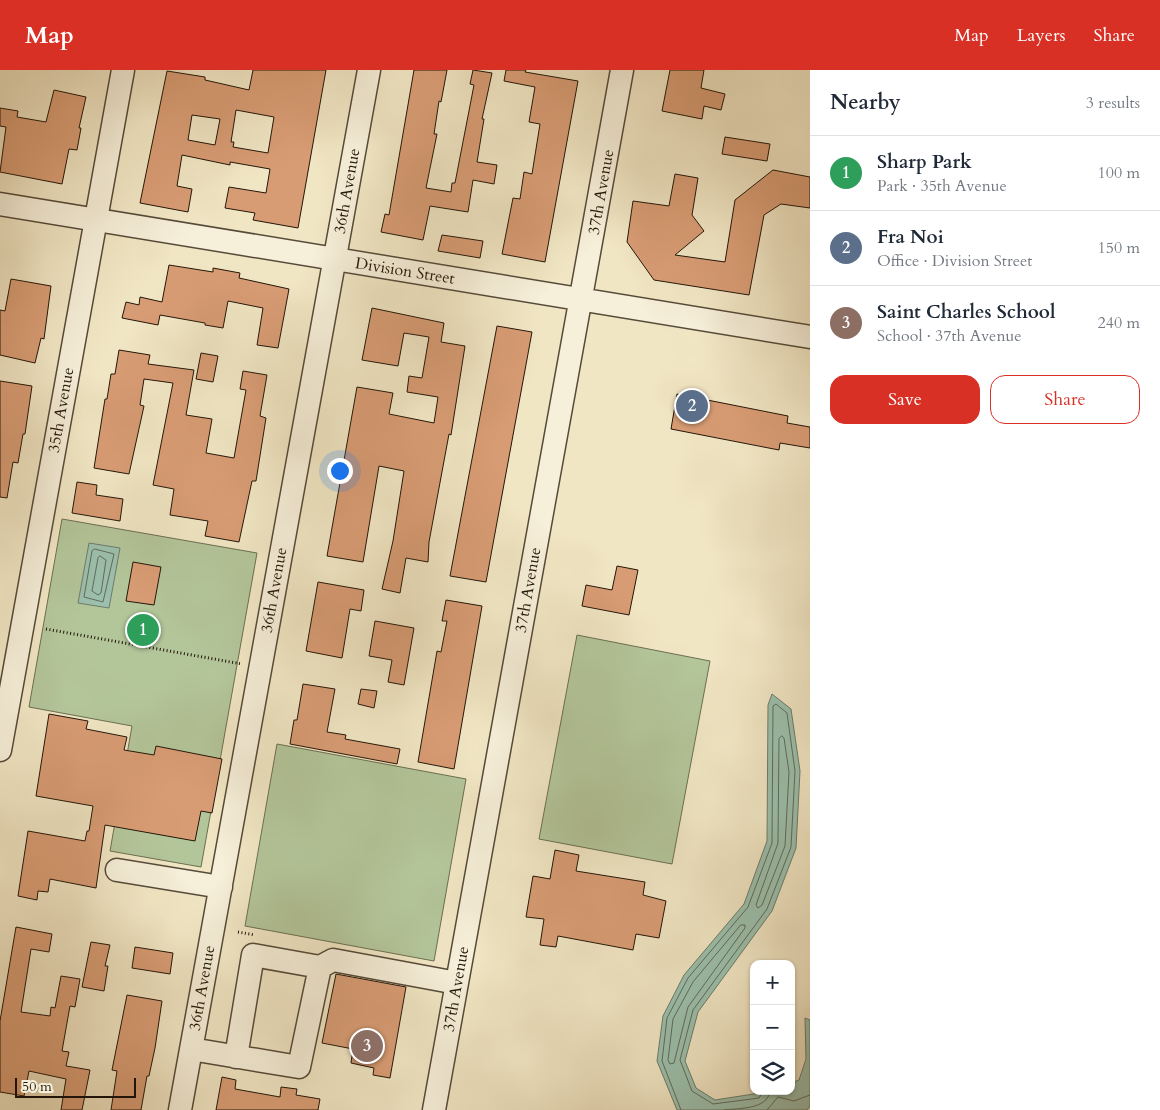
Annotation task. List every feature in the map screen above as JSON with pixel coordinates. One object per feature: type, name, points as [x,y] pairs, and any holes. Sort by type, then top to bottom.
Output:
[{"type":"street","name":"35th Avenue","points":[[0,750],[123,70]]},
{"type":"street","name":"36th Avenue","points":[[180,1110],[369,70]]},
{"type":"street","name":"37th Avenue","points":[[434,1110],[622,70]]},
{"type":"street","name":"Division Street","points":[[0,204],[810,337]]},
{"type":"street","points":[[117,870],[220,887]]},
{"type":"street","points":[[236,1057],[253,954],[320,967],[333,960],[457,983]]},
{"type":"street","points":[[191,1049],[299,1067],[320,967]]},
{"type":"path","points":[[46,629],[242,664]]},
{"type":"shaded area","points":[[62,519],[257,553],[201,867],[110,851],[132,726],[29,707]]},
{"type":"shaded area","points":[[577,635],[710,661],[672,864],[539,839]]},
{"type":"shaded area","points":[[277,744],[466,779],[434,961],[245,926]]},
{"type":"water","points":[[89,543],[120,548],[109,608],[78,603]]},
{"type":"water","points":[[772,694],[791,709],[800,771],[796,848],[772,911],[698,1012],[685,1061],[696,1088],[715,1100],[750,1095],[795,1095],[795,1082],[799,1080],[806,1059],[805,1018],[810,1020],[810,1106],[807,1110],[677,1110],[657,1061],[663,1016],[684,975],[744,904],[767,841],[768,705]]},
{"type":"building","points":[[253,70],[326,70],[298,228],[253,220],[255,213],[225,208],[229,187],[266,193],[270,169],[230,162],[230,165],[182,155],[177,186],[192,189],[188,212],[140,203],[167,71],[205,77],[205,80],[249,90]],"holes":[[[236,110],[274,117],[268,153],[233,147],[234,142],[231,142]],[[192,115],[220,119],[215,145],[188,140]]]},
{"type":"building","points":[[414,70],[447,70],[441,102],[439,101],[434,134],[437,134],[426,188],[451,192],[452,183],[455,183],[474,85],[470,84],[473,70],[492,73],[482,119],[484,119],[477,162],[497,165],[494,184],[473,180],[468,212],[430,206],[423,240],[381,232],[385,214],[389,215]]},
{"type":"building","points":[[506,70],[526,70],[525,72],[578,81],[545,262],[502,254],[513,198],[520,199],[524,172],[532,174],[540,124],[529,122],[535,87],[504,81]]},
{"type":"building","points":[[670,70],[704,70],[701,88],[725,94],[721,110],[704,106],[702,119],[662,111]]},
{"type":"building","points":[[54,90],[86,97],[79,128],[81,128],[77,150],[69,149],[62,184],[0,172],[6,127],[0,126],[0,108],[18,111],[17,117],[46,122]]},
{"type":"building","points":[[725,137],[770,144],[767,161],[722,154]]},
{"type":"building","points":[[773,170],[810,177],[810,208],[781,204],[764,215],[749,295],[654,280],[627,242],[633,201],[669,206],[675,174],[698,178],[692,215],[704,231],[675,255],[725,262],[735,200]]},
{"type":"building","points":[[442,235],[483,241],[480,258],[438,251]]},
{"type":"building","points":[[169,265],[213,272],[213,268],[240,273],[239,278],[289,289],[278,348],[257,345],[263,308],[228,301],[223,328],[160,315],[158,325],[122,318],[126,302],[139,305],[140,297],[162,302]]},
{"type":"building","points":[[11,279],[51,286],[44,339],[41,338],[35,363],[0,355],[0,310],[5,311]]},
{"type":"building","points":[[372,308],[444,323],[441,342],[465,346],[451,435],[449,434],[429,542],[428,562],[406,558],[400,593],[382,589],[393,541],[404,471],[379,466],[363,562],[327,556],[357,387],[393,393],[389,414],[434,423],[438,397],[407,392],[409,376],[422,378],[429,337],[404,333],[398,366],[362,360]]},
{"type":"building","points":[[497,326],[532,332],[486,582],[450,576]]},
{"type":"building","points":[[119,350],[150,355],[148,364],[194,370],[186,415],[212,419],[206,453],[234,458],[246,390],[240,389],[243,371],[267,375],[260,416],[266,418],[256,481],[252,481],[239,542],[205,536],[208,521],[170,515],[174,489],[153,485],[173,383],[144,379],[140,405],[144,406],[129,474],[94,468],[105,399],[107,399],[111,374],[115,374]]},
{"type":"building","points":[[201,353],[218,356],[213,382],[196,379]]},
{"type":"building","points":[[0,381],[32,386],[25,434],[23,434],[18,463],[13,462],[7,498],[0,497]]},
{"type":"building","points":[[677,394],[788,416],[787,423],[810,427],[810,448],[780,443],[779,450],[671,429]]},
{"type":"building","points":[[77,482],[97,485],[96,495],[123,499],[120,521],[72,513]]},
{"type":"building","points":[[133,562],[161,567],[154,605],[126,601]]},
{"type":"building","points":[[617,566],[638,570],[629,615],[582,606],[586,585],[612,590]]},
{"type":"building","points":[[318,582],[364,590],[361,611],[350,609],[342,658],[306,651]]},
{"type":"building","points":[[446,600],[482,606],[454,769],[418,762],[437,651],[441,652],[447,621],[442,621]]},
{"type":"building","points":[[375,621],[414,628],[404,685],[388,682],[392,660],[369,656]]},
{"type":"building","points":[[303,684],[335,689],[327,732],[346,735],[345,739],[400,749],[397,764],[290,744],[294,720],[297,720]]},
{"type":"building","points":[[361,689],[377,691],[374,708],[358,704]]},
{"type":"building","points":[[49,714],[88,721],[86,729],[127,737],[124,750],[154,755],[156,746],[222,759],[212,813],[201,811],[195,841],[105,825],[96,888],[50,879],[48,892],[38,891],[37,900],[18,896],[28,831],[85,841],[87,831],[89,831],[93,806],[36,796]]},
{"type":"building","points":[[555,850],[579,855],[576,871],[645,882],[643,895],[666,901],[659,938],[636,934],[633,950],[558,936],[556,947],[540,945],[544,919],[526,917],[533,876],[550,879]]},
{"type":"building","points":[[16,927],[52,934],[49,952],[31,949],[21,1012],[50,1016],[51,1007],[55,1008],[61,976],[80,979],[75,1007],[70,1006],[62,1051],[69,1052],[66,1066],[90,1070],[82,1110],[61,1110],[66,1079],[29,1071],[24,1096],[0,1092],[0,1021]]},
{"type":"building","points":[[91,942],[110,945],[105,966],[108,966],[104,991],[82,987]]},
{"type":"building","points":[[135,947],[173,953],[170,974],[132,968]]},
{"type":"building","points":[[336,974],[406,987],[390,1078],[373,1075],[374,1068],[351,1063],[353,1049],[322,1043]]},
{"type":"building","points":[[127,995],[162,1001],[155,1048],[149,1076],[147,1076],[141,1110],[111,1110],[117,1071],[112,1070]]},
{"type":"building","points":[[222,1077],[236,1080],[235,1089],[280,1097],[281,1087],[297,1089],[296,1095],[320,1099],[318,1110],[216,1110]]},
{"type":"place","name":"Fra Noi","points":[[692,406]]},
{"type":"place","name":"Sharp Park","points":[[143,630]]},
{"type":"place","name":"Saint Charles School","points":[[367,1046]]}]
